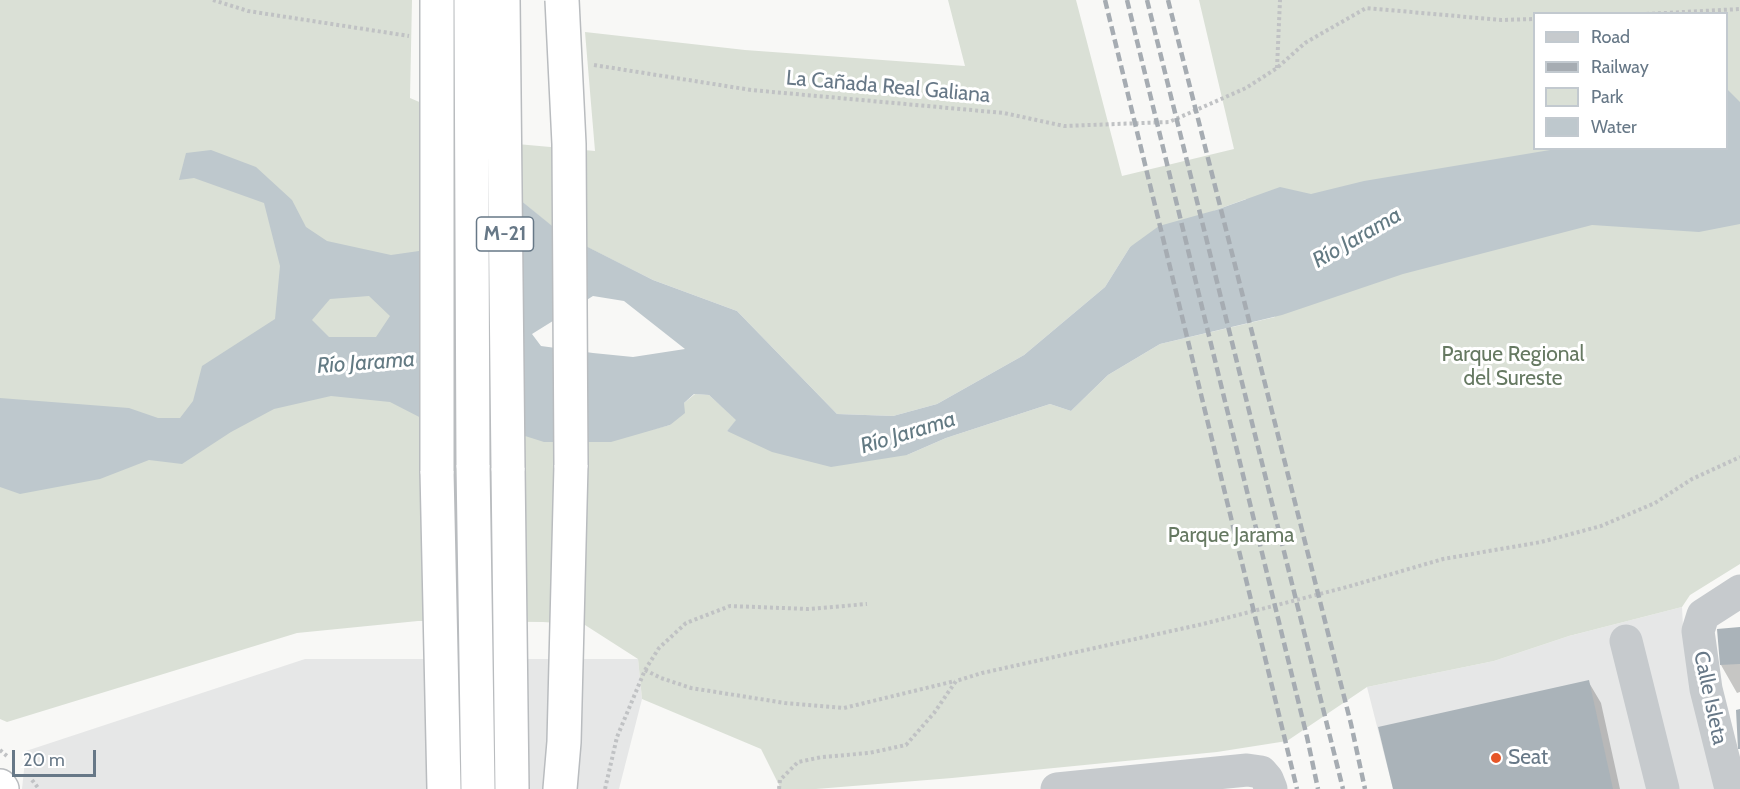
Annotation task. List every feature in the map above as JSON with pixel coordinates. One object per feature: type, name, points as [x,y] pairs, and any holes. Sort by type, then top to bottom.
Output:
[{"type":"highway","points":[[436,0],[437,471],[444,789]]},
{"type":"highway","name":"M-21","points":[[471,0],[473,465],[478,789]]},
{"type":"highway","name":"M-21","points":[[503,0],[512,789]]},
{"type":"highway","points":[[560,789],[564,742],[571,465],[569,144],[562,0]]},
{"type":"street","name":"Calle Isleta","points":[[1731,789],[1706,689],[1698,631],[1703,615],[1740,591]]},
{"type":"street","points":[[1626,641],[1663,789]]},
{"type":"street","points":[[1057,789],[1247,770],[1261,772],[1271,789]]},
{"type":"path","points":[[213,0],[248,11],[412,36]]},
{"type":"path","points":[[1277,68],[1280,0]]},
{"type":"path","points":[[1368,0],[1365,8],[1502,20],[1533,19]]},
{"type":"path","name":"La Cañada Real Galiana","points":[[587,64],[751,90],[1004,113],[1064,126],[1169,122],[1246,88],[1277,68],[1305,43],[1365,8]]},
{"type":"path","points":[[1684,12],[1740,9]]},
{"type":"path","points":[[645,670],[691,688],[785,703],[844,708],[982,673],[1203,624],[1347,587],[1443,559],[1541,542],[1591,528],[1655,503],[1692,479],[1740,458]]},
{"type":"path","points":[[605,789],[617,737],[645,670],[659,648],[686,622],[730,606],[808,609],[867,604]]},
{"type":"path","points":[[779,789],[780,780],[798,762],[822,757],[869,753],[906,745],[956,681]]},
{"type":"shaded area","points":[[1682,607],[1683,627],[1720,789],[1393,789],[1367,687],[1494,661],[1569,636]]},
{"type":"shaded area","points":[[305,659],[638,659],[642,699],[619,789],[22,789],[26,751]]},
{"type":"green space","points":[[0,0],[412,0],[410,98],[517,144],[595,151],[585,32],[745,50],[965,66],[948,0],[1076,0],[1122,176],[1234,149],[1199,0],[1740,0],[1740,564],[1690,595],[1682,607],[1569,636],[1494,661],[1367,687],[1287,741],[1217,752],[816,789],[781,789],[761,749],[642,699],[638,659],[585,625],[543,622],[418,621],[297,633],[7,722],[0,719]],"holes":[[[1246,199],[1275,317],[1160,344],[1108,375],[1071,411],[1050,404],[946,438],[907,455],[727,431],[737,420],[709,395],[695,394],[684,403],[670,425],[642,432],[516,335],[520,200],[561,234],[653,280],[737,311],[837,414],[893,416],[937,404],[1024,355],[1105,287],[1130,247]]]},
{"type":"water","name":"Río Jarama","points":[[1728,90],[1740,102],[1740,224],[1699,232],[1592,225],[1403,274],[1282,315],[1160,344],[1108,375],[1071,411],[1050,404],[946,438],[907,455],[831,467],[772,452],[727,431],[736,420],[709,395],[694,394],[684,403],[685,413],[670,425],[611,442],[544,442],[459,415],[429,422],[390,402],[331,396],[274,409],[231,432],[182,464],[149,460],[100,479],[20,494],[0,487],[0,398],[129,408],[158,418],[180,418],[193,401],[202,366],[275,319],[280,266],[264,203],[194,178],[179,180],[186,153],[211,150],[256,167],[292,200],[306,227],[327,241],[391,255],[419,251],[423,236],[443,207],[471,198],[519,199],[562,234],[653,280],[737,311],[837,414],[893,416],[937,404],[1024,355],[1105,287],[1130,247],[1159,226],[1216,210],[1280,187],[1311,194],[1364,181],[1550,150],[1728,150]],"holes":[[[369,296],[390,316],[376,337],[329,337],[312,320],[330,299]],[[593,296],[624,301],[685,349],[633,357],[541,346],[532,334]]]},
{"type":"building","points":[[1740,627],[1740,664],[1720,665],[1717,629]]},
{"type":"building","name":"Seat","points":[[1589,680],[1613,789],[1393,789],[1378,727]]},
{"type":"building","points":[[1740,709],[1740,749],[1738,749],[1736,710]]},
{"type":"railway","points":[[1105,0],[1297,789]]},
{"type":"railway","points":[[1127,0],[1318,789]]},
{"type":"railway","points":[[1147,0],[1343,789]]},
{"type":"railway","points":[[1168,0],[1351,724],[1365,789]]},
{"type":"place","name":"Seat","points":[[1496,758]]},
{"type":"park label","name":"Parque Regional del Sureste","points":[[1513,367]]},
{"type":"park label","name":"Parque Jarama","points":[[1231,536]]}]
